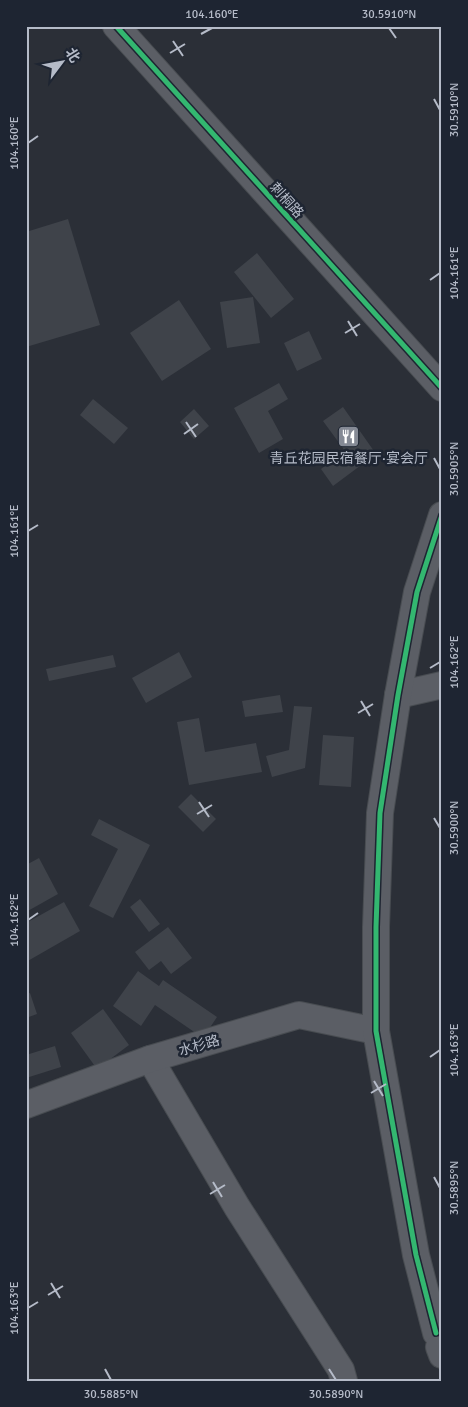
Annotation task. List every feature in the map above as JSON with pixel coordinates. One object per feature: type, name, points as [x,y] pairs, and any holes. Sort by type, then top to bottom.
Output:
[{"type":"street","name":"刺桐路","points":[[116,26],[442,388]]},
{"type":"street","points":[[439,1345],[412,1237],[376,1031],[380,813],[398,695],[417,592],[442,515]]},
{"type":"street","points":[[398,695],[442,685]]},
{"type":"street","name":"水杉路","points":[[26,1105],[150,1059],[299,1015],[376,1031]]},
{"type":"street","points":[[150,1059],[237,1207],[341,1370],[344,1381]]},
{"type":"building","points":[[68,219],[100,325],[26,347],[26,232]]},
{"type":"building","points":[[257,253],[294,299],[271,318],[234,272]]},
{"type":"building","points":[[253,297],[260,343],[227,348],[220,302]]},
{"type":"building","points":[[179,300],[211,349],[162,381],[130,333]]},
{"type":"building","points":[[309,331],[322,359],[297,371],[284,343]]},
{"type":"building","points":[[279,383],[288,399],[268,411],[283,439],[259,453],[234,408]]},
{"type":"building","points":[[93,399],[128,428],[114,444],[80,415]]},
{"type":"building","name":"青丘花园民宿餐厅·宴会厅","points":[[343,407],[376,454],[333,486],[321,469],[345,451],[323,421]]},
{"type":"building","points":[[194,409],[209,426],[194,439],[180,422]]},
{"type":"building","points":[[179,652],[192,677],[146,703],[132,678]]},
{"type":"building","points":[[113,655],[116,667],[49,681],[46,669]]},
{"type":"building","points":[[280,695],[283,712],[245,717],[242,701]]},
{"type":"building","points":[[294,706],[312,707],[305,768],[272,777],[266,756],[289,750]]},
{"type":"building","points":[[199,718],[205,752],[256,743],[262,772],[189,785],[177,722]]},
{"type":"building","points":[[323,735],[354,737],[351,787],[319,785]]},
{"type":"building","points":[[191,794],[216,819],[203,832],[178,807]]},
{"type":"building","points":[[99,819],[150,845],[113,918],[89,906],[118,849],[91,835]]},
{"type":"building","points":[[39,858],[58,894],[26,912],[26,865]]},
{"type":"building","points":[[140,899],[160,924],[149,932],[130,907]]},
{"type":"building","points":[[64,902],[80,931],[26,962],[26,923]]},
{"type":"building","points":[[168,927],[192,958],[171,974],[161,961],[149,970],[135,952]]},
{"type":"building","points":[[138,971],[159,986],[163,980],[217,1017],[203,1038],[155,1005],[141,1026],[113,1006]]},
{"type":"building","points":[[30,993],[37,1014],[26,1018],[26,994]]},
{"type":"building","points":[[103,1009],[129,1045],[97,1069],[71,1033]]},
{"type":"building","points":[[55,1046],[61,1067],[26,1078],[26,1055]]},
{"type":"cycle path","points":[[116,26],[442,388]]},
{"type":"cycle path","points":[[436,1333],[416,1255],[376,1031],[376,927],[380,813],[398,695],[417,592],[442,515]]},
{"type":"place","name":"青丘花园民宿餐厅·宴会厅","points":[[349,436]]}]
